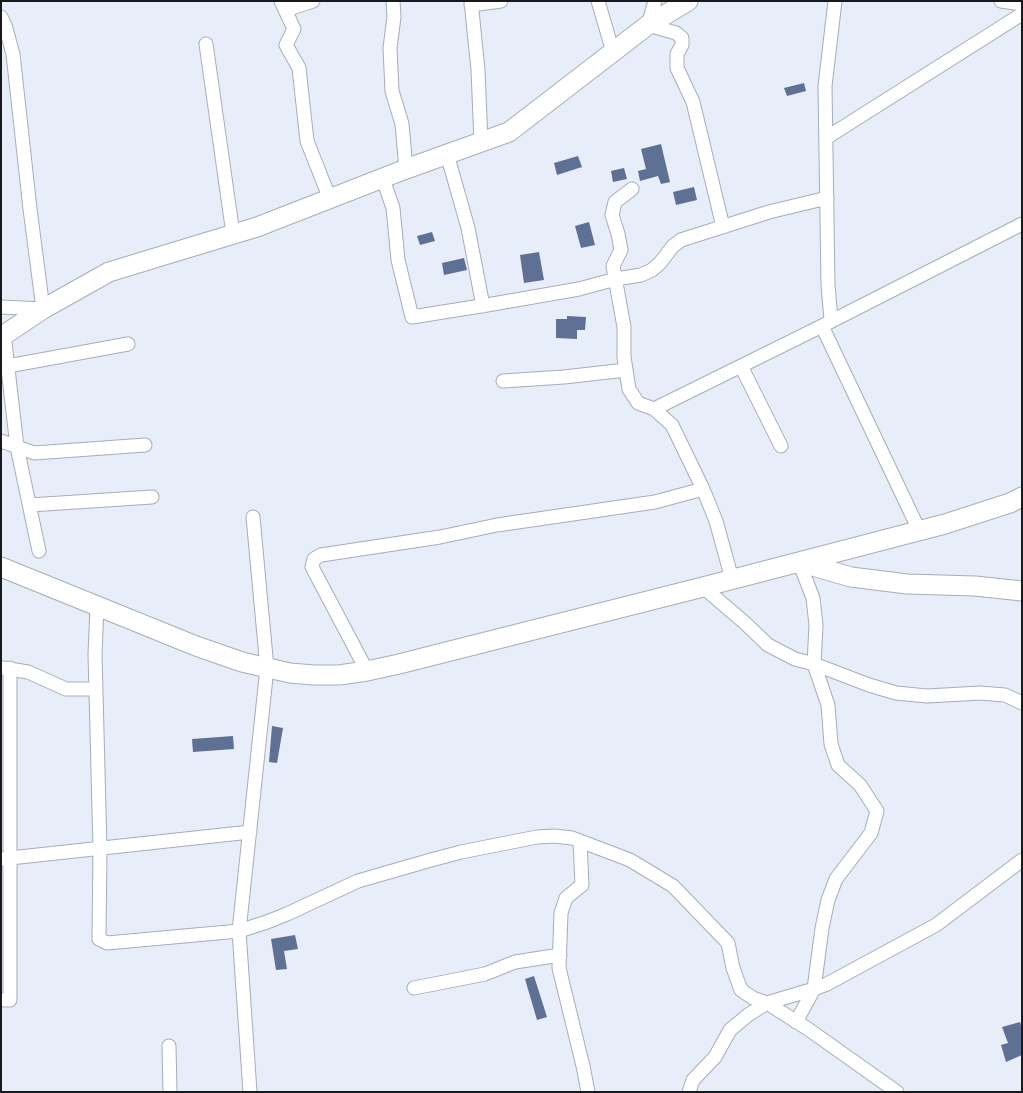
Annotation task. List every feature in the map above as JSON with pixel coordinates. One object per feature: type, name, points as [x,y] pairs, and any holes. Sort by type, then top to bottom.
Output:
[{"type":"main road","points":[[3,336],[43,309],[109,272],[256,227],[406,169],[509,132],[648,25],[688,1]]},
{"type":"main road","points":[[1,567],[196,646],[242,662],[290,673],[339,675],[367,671],[799,562],[966,517],[1010,503],[1022,497]]},
{"type":"main road","points":[[799,562],[851,577],[899,583],[975,586],[1022,591]]},
{"type":"street","points":[[313,1],[284,6],[294,29],[286,45],[298,68],[307,141],[330,199]]},
{"type":"street","points":[[393,1],[394,17],[390,48],[392,91],[402,124],[406,169]]},
{"type":"street","points":[[481,142],[478,70],[471,3],[501,1]]},
{"type":"street","points":[[598,1],[612,52]]},
{"type":"street","points":[[655,1],[648,25],[676,33],[682,38],[682,45],[677,54],[677,68],[692,102],[723,227]]},
{"type":"street","points":[[836,1],[825,86],[828,285],[827,323],[919,530]]},
{"type":"street","points":[[1000,1],[1022,4]]},
{"type":"street","points":[[826,138],[1022,14]]},
{"type":"street","points":[[1,17],[13,54],[30,209],[43,309],[1,306]]},
{"type":"street","points":[[206,44],[233,234]]},
{"type":"street","points":[[447,154],[468,228],[483,306]]},
{"type":"street","points":[[383,179],[393,208],[398,260],[412,317],[579,289],[616,279],[641,275],[652,270],[660,263],[673,246],[681,240],[769,212],[827,198]]},
{"type":"street","points":[[632,189],[615,202],[612,214],[621,250],[613,266],[624,327],[624,357],[629,389],[638,403],[654,409],[672,425],[703,489],[716,521],[732,579]]},
{"type":"street","points":[[654,409],[1022,224]]},
{"type":"street","points":[[3,336],[8,366],[17,447],[39,551]]},
{"type":"street","points":[[8,366],[128,344]]},
{"type":"street","points":[[741,366],[781,446]]},
{"type":"street","points":[[503,381],[564,377],[626,370]]},
{"type":"street","points":[[1,440],[34,453],[146,445]]},
{"type":"street","points":[[367,671],[312,567],[314,559],[321,554],[440,537],[497,525],[655,502],[703,489]]},
{"type":"street","points":[[30,506],[152,497]]},
{"type":"street","points":[[250,1092],[239,931],[267,668],[253,517]]},
{"type":"street","points":[[796,1022],[814,989],[822,928],[828,900],[836,879],[871,833],[877,811],[860,785],[838,765],[831,744],[828,705],[814,664],[816,625],[813,598],[799,562]]},
{"type":"street","points":[[703,587],[768,645],[795,659],[814,664],[869,685],[896,693],[927,696],[980,693],[1005,695],[1022,704]]},
{"type":"street","points":[[97,606],[95,654],[100,848],[99,939],[107,943],[239,931],[287,914],[358,881],[431,860],[461,852],[537,837],[554,836],[572,838],[630,860],[673,886],[728,943],[733,968],[741,990],[753,998],[767,1003],[820,1037],[897,1092]]},
{"type":"street","points":[[1,1000],[10,1000],[5,858],[5,668],[28,672],[66,688],[96,689]]},
{"type":"street","points":[[5,858],[250,832]]},
{"type":"street","points":[[580,841],[582,885],[566,898],[561,913],[559,968],[588,1092]]},
{"type":"street","points":[[689,1092],[693,1080],[715,1057],[730,1030],[748,1015],[767,1003],[814,989],[936,926],[1022,860]]},
{"type":"street","points":[[414,988],[485,974],[515,962],[560,955]]},
{"type":"street","points":[[169,1046],[170,1092]]},
{"type":"building","points":[[804,83],[806,91],[787,96],[784,88]]},
{"type":"building","points":[[661,144],[670,182],[661,184],[658,176],[640,181],[638,171],[646,169],[641,149]]},
{"type":"building","points":[[578,156],[582,167],[557,175],[554,163]]},
{"type":"building","points":[[624,168],[627,179],[613,182],[611,171]]},
{"type":"building","points":[[694,187],[697,200],[676,205],[673,192]]},
{"type":"building","points":[[589,222],[595,245],[581,248],[575,226]]},
{"type":"building","points":[[432,232],[435,241],[420,245],[417,236]]},
{"type":"building","points":[[539,252],[544,280],[524,283],[520,255]]},
{"type":"building","points":[[464,258],[467,270],[444,275],[442,263]]},
{"type":"building","points":[[567,316],[586,317],[585,330],[577,330],[577,339],[556,338],[556,319],[567,319]]},
{"type":"building","points":[[272,726],[283,728],[277,763],[269,762]]},
{"type":"building","points":[[233,736],[234,749],[193,752],[192,739]]},
{"type":"building","points":[[295,935],[298,949],[284,951],[287,969],[276,970],[271,939]]},
{"type":"building","points":[[534,976],[547,1017],[537,1020],[525,979]]},
{"type":"building","points":[[1020,1022],[1022,1029],[1022,1055],[1006,1062],[1001,1045],[1008,1043],[1002,1027]]}]
